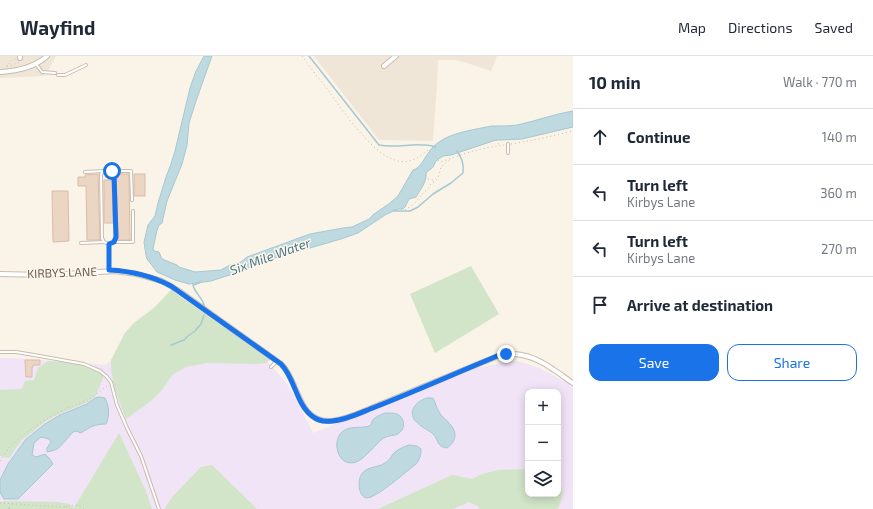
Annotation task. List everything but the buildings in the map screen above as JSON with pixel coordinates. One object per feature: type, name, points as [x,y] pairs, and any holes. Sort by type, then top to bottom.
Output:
[{"type":"street","points":[[2,72],[24,69],[36,64],[47,56]]},
{"type":"street","points":[[384,66],[396,56]]},
{"type":"street","name":"KIRBYS LANE","points":[[0,274],[53,275],[109,270],[137,274],[162,281],[284,367],[291,375],[302,404],[308,412],[322,421],[340,420],[357,414],[497,356],[506,354],[534,358],[573,383]]},
{"type":"lane","points":[[36,64],[42,72],[55,73]]},
{"type":"lane","points":[[58,75],[64,75],[86,65]]},
{"type":"lane","points":[[508,144],[508,153]]},
{"type":"lane","points":[[104,171],[102,174],[102,238],[104,242]]},
{"type":"lane","points":[[112,171],[114,174],[116,237],[114,242]]},
{"type":"lane","points":[[86,172],[131,171],[132,200]]},
{"type":"lane","points":[[81,243],[104,242],[109,244],[114,242],[133,242],[133,210]]},
{"type":"lane","points":[[109,244],[109,270]]},
{"type":"lane","points":[[0,352],[16,352],[84,364],[100,371],[106,376],[111,382],[117,405],[141,456],[159,509]]},
{"type":"lane","points":[[271,367],[277,361]]},
{"type":"path","points":[[302,56],[355,128],[386,157],[398,162],[415,159],[428,150],[440,162],[485,148],[539,139],[573,131]]},
{"type":"path","points":[[2,72],[13,59],[17,60],[20,57]]},
{"type":"path","points":[[7,66],[18,63],[20,61],[20,57]]},
{"type":"path","points":[[496,140],[500,146]]},
{"type":"path","points":[[405,210],[415,204],[430,185],[438,178],[441,167],[448,160]]},
{"type":"path","points":[[428,179],[435,181]]},
{"type":"path","points":[[0,461],[10,446],[34,427],[56,413],[90,399],[111,382]]},
{"type":"path","points":[[0,503],[66,506],[74,505],[85,509]]},
{"type":"path","points":[[66,506],[70,509]]},
{"type":"shaded area","points":[[0,56],[56,56],[45,76],[0,78]]},
{"type":"shaded area","points":[[314,56],[497,56],[491,71],[455,60],[438,60],[433,141],[379,140]]},
{"type":"shaded area","points":[[171,290],[268,362],[287,384],[294,395],[313,433],[476,368],[517,361],[539,368],[573,386],[573,509],[0,509],[0,358],[105,365],[112,360],[125,333],[134,323],[155,307]]},
{"type":"green space","points":[[471,266],[499,314],[435,353],[410,294]]},
{"type":"green space","points":[[171,290],[271,359],[266,363],[257,364],[207,363],[186,367],[172,375],[162,390],[151,401],[126,419],[114,387],[111,360],[125,333],[134,323],[155,307]]},
{"type":"green space","points":[[48,361],[85,364],[103,370],[103,378],[96,395],[88,402],[46,421],[22,440],[9,458],[0,456],[0,390],[22,389],[25,381],[34,380],[38,368]]},
{"type":"green space","points":[[119,433],[146,491],[152,509],[0,509],[0,502],[4,501],[58,502],[69,504],[74,508]]},
{"type":"green space","points":[[212,465],[257,509],[165,509],[173,496],[201,467]]},
{"type":"green space","points":[[525,469],[525,497],[561,497],[561,485],[563,490],[562,498],[558,509],[478,509],[479,507],[469,502],[453,509],[378,509],[452,475],[472,479],[482,474],[498,470]]},
{"type":"water","name":"Six Mile Water","points":[[204,56],[212,56],[189,123],[187,145],[182,164],[167,201],[162,223],[159,225],[157,230],[153,249],[154,251],[159,252],[162,259],[179,267],[195,272],[221,270],[230,265],[241,262],[247,257],[310,234],[352,227],[369,219],[398,196],[413,170],[420,165],[434,146],[450,136],[492,126],[517,125],[573,111],[573,127],[522,139],[496,140],[451,155],[443,156],[436,161],[433,167],[426,173],[424,183],[416,197],[409,199],[403,209],[398,209],[385,215],[358,233],[268,260],[239,272],[211,281],[189,284],[157,272],[147,259],[144,242],[148,225],[155,216],[175,151],[190,88],[196,71]]},
{"type":"water","points":[[99,397],[105,398],[107,404],[108,414],[106,424],[93,426],[81,433],[76,431],[73,432],[59,448],[47,452],[47,448],[51,442],[49,439],[41,437],[34,443],[32,455],[36,457],[45,454],[53,464],[18,499],[4,499],[0,492],[0,480],[8,464],[26,439],[45,424],[60,415],[87,404]]},
{"type":"water","points":[[427,398],[433,398],[440,413],[455,432],[455,439],[447,448],[441,446],[432,433],[422,427],[414,419],[412,412],[413,408]]},
{"type":"water","points":[[385,413],[396,414],[401,417],[404,425],[402,430],[396,435],[383,438],[359,460],[352,463],[346,462],[341,458],[337,445],[338,438],[342,432],[352,428],[369,426],[375,418]]},
{"type":"water","points":[[409,445],[417,446],[421,449],[420,457],[416,464],[377,494],[367,498],[364,497],[359,487],[360,478],[363,472],[385,463],[397,451]]},
{"type":"waterway","points":[[309,56],[379,145],[429,145],[436,147]]},
{"type":"waterway","points":[[394,210],[410,211],[418,207],[433,194],[451,183],[463,173],[462,161],[457,151]]},
{"type":"waterway","points":[[200,281],[199,283],[193,285],[195,291],[203,301],[205,308]]},
{"type":"waterway","points":[[171,345],[184,340],[195,331],[201,324],[204,315]]},
{"type":"route","points":[[112,171],[114,174],[116,237],[114,242],[109,244],[109,270],[129,272],[162,281],[179,291],[281,364],[290,376],[302,404],[308,412],[322,421],[340,420],[357,414],[497,356],[506,354]]}]
